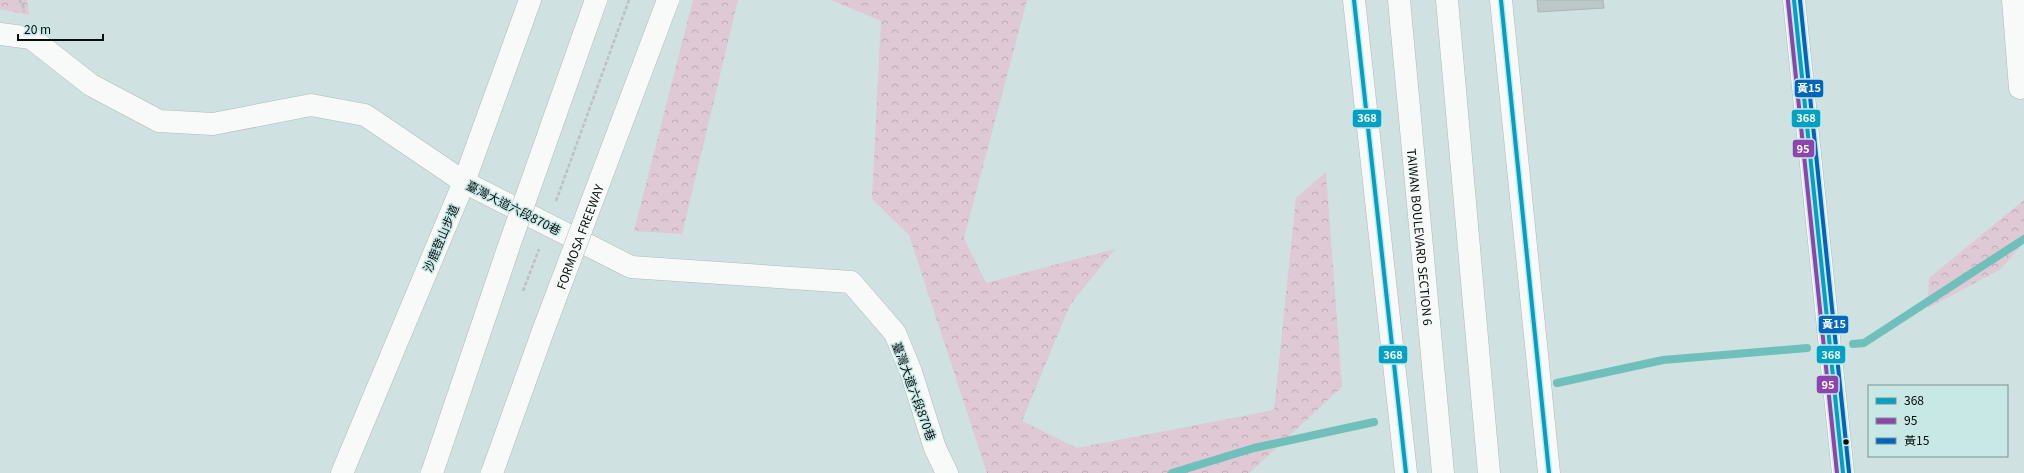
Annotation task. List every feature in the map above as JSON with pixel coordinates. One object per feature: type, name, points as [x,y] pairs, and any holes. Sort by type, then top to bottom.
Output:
[{"type":"main road","name":"沙鹿登山步道","points":[[342,473],[464,182],[530,0]]},
{"type":"main road","points":[[432,473],[510,243],[596,0]]},
{"type":"main road","name":"FORMOSA FREEWAY","points":[[492,473],[542,331],[668,0]]},
{"type":"main road","points":[[1354,0],[1406,473]]},
{"type":"main road","name":"TAIWAN BOULEVARD SECTION 6","points":[[1399,0],[1443,473]]},
{"type":"main road","points":[[1447,0],[1489,473]]},
{"type":"main road","points":[[1501,0],[1549,473]]},
{"type":"main road","points":[[1794,0],[1844,473]]},
{"type":"main road","points":[[2013,0],[2020,88]]},
{"type":"main road","name":"臺灣大道六段870巷","points":[[0,34],[31,38],[91,85],[159,121],[212,124],[311,105],[365,115],[464,182],[631,266],[851,282],[895,333],[911,372],[935,448],[947,473]]},
{"type":"green space","points":[[0,0],[27,0],[29,15],[0,9]]},
{"type":"green space","points":[[693,0],[738,0],[682,234],[634,231]]},
{"type":"green space","points":[[831,0],[1027,0],[964,238],[986,283],[1115,249],[1070,305],[1022,421],[1077,448],[1274,410],[1296,198],[1326,172],[1342,387],[1249,473],[987,473],[909,235],[872,199],[881,21]]},
{"type":"green space","points":[[2024,200],[2024,242],[2001,269],[1928,308],[1929,278]]},
{"type":"building","points":[[1537,0],[1603,0],[1604,8],[1538,12]]},
{"type":"waterway","points":[[1853,344],[1864,343],[2024,239]]},
{"type":"waterway","points":[[1557,383],[1663,360],[1807,348]]},
{"type":"waterway","points":[[1172,473],[1254,448],[1374,422]]},
{"type":"transit line","name":"368","points":[[1354,0],[1406,473]]},
{"type":"transit line","name":"368","points":[[1501,0],[1549,473]]},
{"type":"transit line","name":"368","points":[[1794,0],[1843,473]]},
{"type":"transit line","name":"黃15","points":[[1800,0],[1849,472]]},
{"type":"transit line","name":"95","points":[[1788,1],[1837,473]]}]
